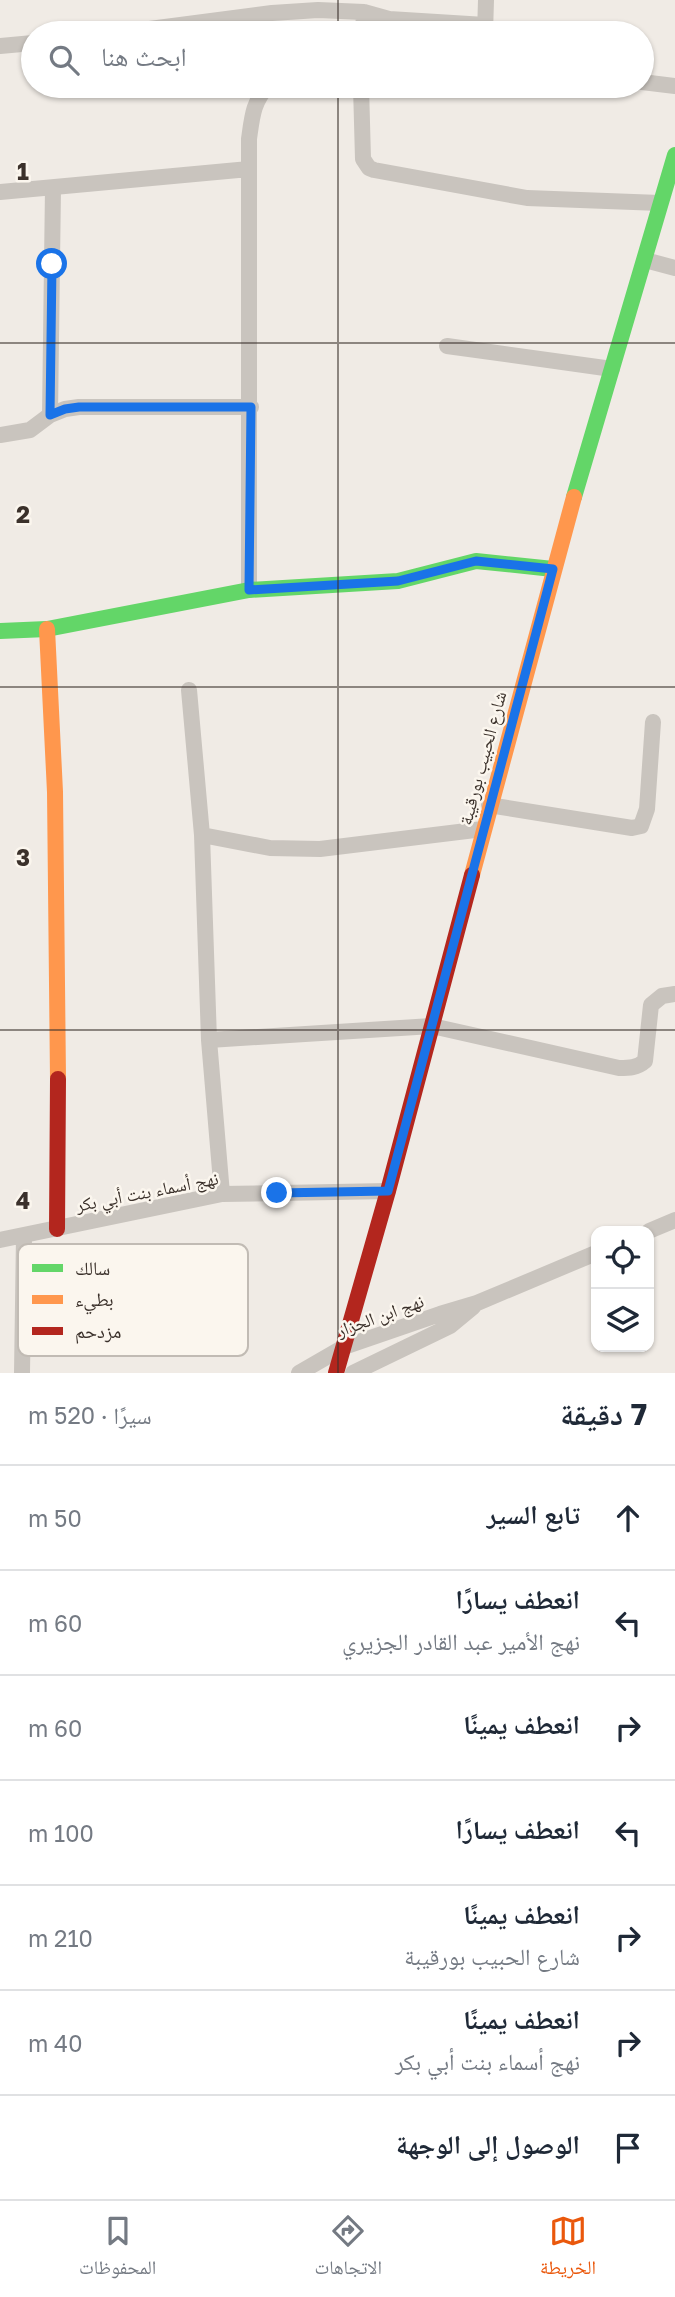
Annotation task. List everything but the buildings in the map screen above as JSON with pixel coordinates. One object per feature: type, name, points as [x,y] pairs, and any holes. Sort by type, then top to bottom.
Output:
[{"type":"main road","name":"شارع الحبيب بورقيبة","points":[[336,1373],[388,1191],[553,569],[675,155]]},
{"type":"main road","points":[[0,631],[47,629],[249,590],[398,581],[476,561],[553,569]]},
{"type":"main road","points":[[47,629],[55,792],[58,941],[57,1229]]},
{"type":"street","points":[[485,0],[485,21]]},
{"type":"street","points":[[211,21],[318,5],[408,21]]},
{"type":"street","points":[[364,12],[364,21]]},
{"type":"street","points":[[0,46],[21,44]]},
{"type":"street","points":[[654,83],[675,86]]},
{"type":"street","points":[[249,590],[249,169],[252,113],[258,98]]},
{"type":"street","points":[[361,98],[363,159],[369,168],[374,170],[527,198],[660,203]]},
{"type":"street","points":[[0,192],[249,169]]},
{"type":"street","points":[[50,415],[53,188]]},
{"type":"street","points":[[645,260],[675,268]]},
{"type":"street","points":[[447,346],[612,369]]},
{"type":"street","points":[[0,435],[30,430],[50,415],[79,407],[251,407]]},
{"type":"street","points":[[189,690],[202,835],[209,1040],[222,1194]]},
{"type":"street","points":[[489,805],[632,828],[641,826],[647,808],[653,722]]},
{"type":"street","points":[[202,835],[270,848],[320,849],[483,829]]},
{"type":"street","points":[[209,1040],[432,1026],[628,1068],[645,1061],[651,1006],[662,996],[675,994]]},
{"type":"street","name":"نهج أسماء بنت أبي بكر","points":[[0,1240],[222,1194],[388,1191]]},
{"type":"street","points":[[654,1229],[675,1220]]},
{"type":"street","points":[[24,1236],[24,1244]]},
{"type":"street","name":"نهج ابن الجزار","points":[[299,1373],[344,1347],[477,1303],[591,1255]]},
{"type":"street","name":"نهج ابن الجزار","points":[[353,1373],[450,1326],[477,1303]]},
{"type":"traffic: fast","points":[[574,497],[675,155]]},
{"type":"traffic: fast","points":[[0,631],[47,629],[249,590],[398,581],[476,561],[553,569]]},
{"type":"traffic: slow","points":[[472,875],[574,497]]},
{"type":"traffic: slow","points":[[47,629],[55,792],[58,1079]]},
{"type":"traffic: jam","points":[[336,1373],[388,1191],[472,875]]},
{"type":"traffic: jam","points":[[57,1229],[58,1079]]},
{"type":"route","points":[[52,264],[50,415],[79,407],[251,407],[249,590],[398,581],[476,561],[553,569],[388,1191],[277,1193]]}]
